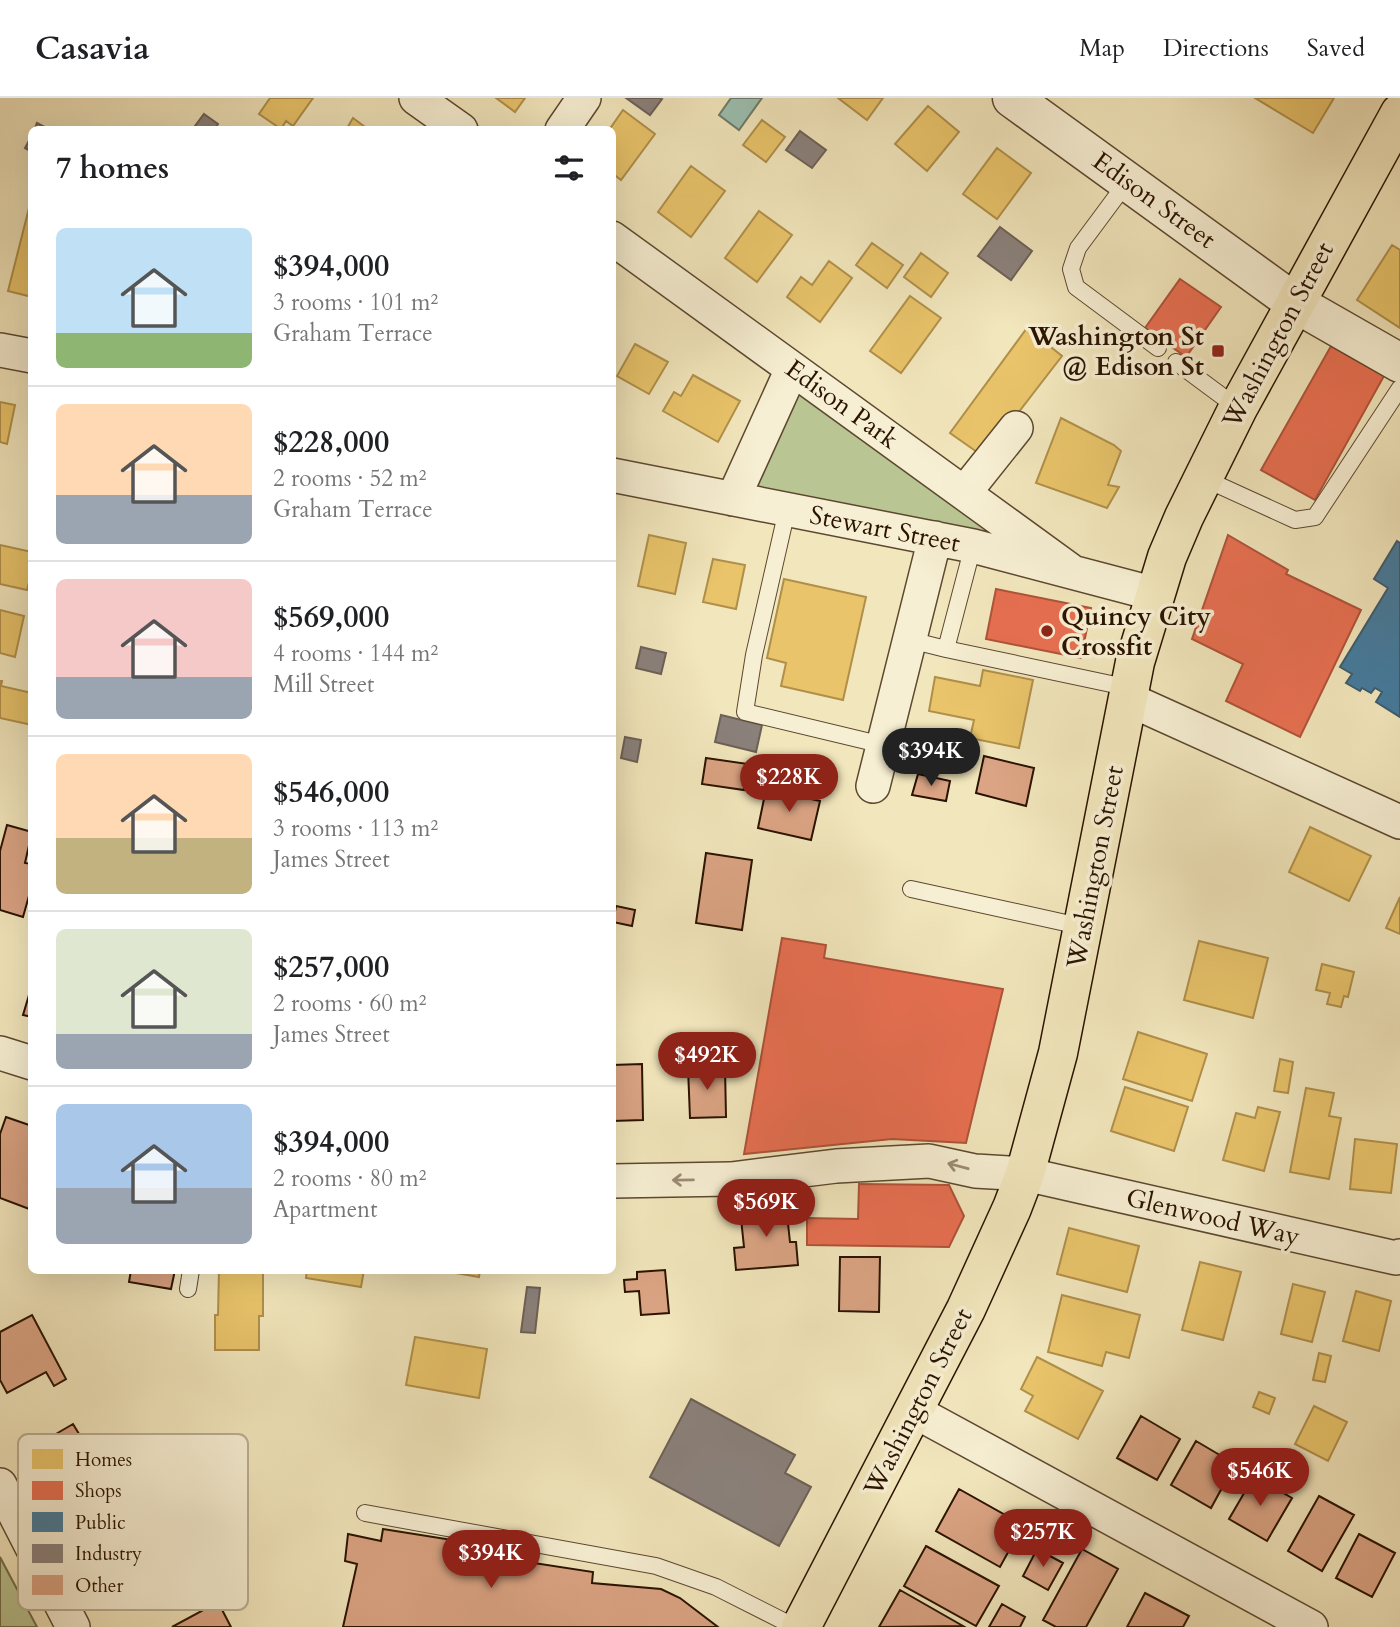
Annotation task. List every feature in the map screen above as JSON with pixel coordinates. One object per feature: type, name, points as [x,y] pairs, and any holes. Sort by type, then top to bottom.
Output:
[{"type":"main road","name":"Washington Street","points":[[801,1627],[966,1309],[1025,1174],[1058,1053],[1141,637],[1154,594],[1180,527],[1238,408],[1295,303],[1395,134]]},
{"type":"street","points":[[416,98],[455,126]]},
{"type":"street","points":[[565,126],[584,98]]},
{"type":"street","name":"Edison Street","points":[[1012,98],[1295,303],[1400,363]]},
{"type":"street","name":"Edison Park","points":[[616,241],[1070,570]]},
{"type":"street","points":[[0,350],[28,355]]},
{"type":"street","points":[[733,499],[792,369]]},
{"type":"street","points":[[965,492],[1016,428]]},
{"type":"street","name":"Stewart Street","points":[[616,476],[973,546],[1154,594]]},
{"type":"street","points":[[873,786],[935,538]]},
{"type":"street","points":[[1129,693],[1400,822]]},
{"type":"street","points":[[0,1054],[28,1062]]},
{"type":"street","name":"Glenwood Way","points":[[616,1181],[732,1179],[836,1166],[929,1161],[975,1171],[1025,1174],[1382,1255],[1396,1258],[1400,1256]]},
{"type":"street","points":[[914,1411],[1311,1627]]},
{"type":"street","points":[[0,1485],[18,1520]]},
{"type":"street","points":[[64,1610],[73,1627]]},
{"type":"lane","points":[[1128,181],[1078,248],[1071,269],[1076,287],[1158,348]]},
{"type":"lane","points":[[1176,362],[1238,408]]},
{"type":"lane","points":[[1203,478],[1295,520],[1315,517],[1400,388]]},
{"type":"lane","points":[[787,510],[754,655],[745,712],[883,745]]},
{"type":"lane","points":[[946,649],[973,546]]},
{"type":"lane","points":[[910,640],[1129,693]]},
{"type":"lane","points":[[911,889],[1084,926]]},
{"type":"lane","points":[[188,1289],[190,1274]]},
{"type":"lane","points":[[365,1513],[656,1566],[716,1587],[795,1627]]},
{"type":"green space","points":[[799,383],[1007,542],[754,492]]},
{"type":"green space","points":[[0,1557],[18,1591],[18,1610],[28,1610],[37,1627],[0,1627]]},
{"type":"shaded area","points":[[731,98],[762,98],[739,130],[719,115]]},
{"type":"building: Homes","points":[[270,98],[313,98],[293,126],[286,121],[283,126],[277,126],[259,114]]},
{"type":"building: Homes","points":[[496,98],[525,98],[515,112]]},
{"type":"building: Homes","points":[[838,98],[883,98],[867,120]]},
{"type":"building: Homes","points":[[1255,98],[1334,98],[1313,133]]},
{"type":"building: Homes","points":[[928,106],[959,132],[927,171],[895,144]]},
{"type":"building: Homes","points":[[623,110],[655,134],[621,180],[616,176],[616,126],[612,126]]},
{"type":"building: Homes","points":[[353,118],[364,126],[348,126]]},
{"type":"building: Homes","points":[[762,120],[785,137],[766,162],[743,145]]},
{"type":"building: Homes","points":[[997,148],[1031,173],[997,219],[963,194]]},
{"type":"building: Homes","points":[[691,166],[725,191],[691,237],[658,212]]},
{"type":"building: Homes","points":[[759,211],[792,235],[757,282],[725,258]]},
{"type":"building: Homes","points":[[28,212],[28,296],[8,291]]},
{"type":"building: Homes","points":[[872,243],[903,265],[887,288],[856,265]]},
{"type":"building: Homes","points":[[1392,245],[1400,250],[1400,328],[1357,300]]},
{"type":"building: Homes","points":[[921,253],[948,273],[931,297],[904,277]]},
{"type":"building: Homes","points":[[829,261],[852,278],[820,322],[787,297],[801,277],[812,285]]},
{"type":"building: Homes","points":[[910,296],[941,318],[901,373],[870,351]]},
{"type":"building: Homes","points":[[1027,328],[1062,356],[984,457],[950,433]]},
{"type":"building: Homes","points":[[635,344],[668,362],[649,394],[617,376]]},
{"type":"building: Homes","points":[[693,375],[740,401],[718,442],[663,411],[674,392],[681,396]]},
{"type":"building: Homes","points":[[0,402],[15,405],[7,444],[0,442]]},
{"type":"building: Homes","points":[[1061,418],[1121,451],[1108,485],[1119,487],[1107,508],[1036,483]]},
{"type":"building: Homes","points":[[649,535],[686,543],[675,594],[638,586]]},
{"type":"building: Homes","points":[[0,545],[28,551],[27,590],[0,584]]},
{"type":"building: Homes","points":[[713,559],[745,565],[736,609],[703,602]]},
{"type":"building: Homes","points":[[784,579],[866,597],[843,700],[781,686],[786,663],[767,658]]},
{"type":"building: Homes","points":[[0,610],[24,616],[15,657],[0,653]]},
{"type":"building: Homes","points":[[983,670],[1033,680],[1019,748],[970,738],[974,720],[929,711],[935,677],[980,686]]},
{"type":"building: Homes","points":[[0,681],[1,686],[28,692],[28,724],[0,718]]},
{"type":"building: Homes","points":[[1310,827],[1371,856],[1349,901],[1289,872]]},
{"type":"building: Homes","points":[[1400,897],[1400,934],[1386,928]]},
{"type":"building: Homes","points":[[1199,941],[1268,958],[1253,1018],[1184,1000]]},
{"type":"building: Homes","points":[[1322,964],[1354,972],[1348,997],[1344,996],[1341,1007],[1327,1004],[1330,993],[1316,990]]},
{"type":"building: Homes","points":[[1138,1032],[1207,1054],[1192,1101],[1123,1079]]},
{"type":"building: Homes","points":[[1280,1059],[1293,1062],[1288,1093],[1274,1091]]},
{"type":"building: Homes","points":[[1125,1087],[1188,1107],[1174,1151],[1111,1131]]},
{"type":"building: Homes","points":[[1306,1088],[1334,1093],[1329,1116],[1341,1118],[1329,1179],[1290,1172]]},
{"type":"building: Homes","points":[[1258,1107],[1280,1112],[1264,1171],[1223,1160],[1236,1113],[1255,1118]]},
{"type":"building: Homes","points":[[1355,1139],[1397,1144],[1391,1193],[1350,1189]]},
{"type":"building: Homes","points":[[1069,1228],[1139,1246],[1127,1292],[1057,1274]]},
{"type":"building: Homes","points":[[1200,1262],[1241,1272],[1223,1340],[1182,1330]]},
{"type":"building: Homes","points":[[219,1274],[263,1274],[263,1316],[259,1316],[259,1350],[215,1350],[215,1315],[218,1315]]},
{"type":"building: Homes","points":[[306,1274],[363,1274],[361,1287],[306,1278]]},
{"type":"building: Homes","points":[[1293,1284],[1325,1292],[1312,1342],[1281,1334]]},
{"type":"building: Homes","points":[[1356,1291],[1391,1301],[1379,1351],[1343,1341]]},
{"type":"building: Homes","points":[[1062,1295],[1140,1315],[1129,1358],[1106,1352],[1102,1366],[1048,1352]]},
{"type":"building: Homes","points":[[415,1337],[487,1349],[479,1398],[406,1385]]},
{"type":"building: Homes","points":[[1319,1353],[1331,1356],[1325,1382],[1313,1380]]},
{"type":"building: Homes","points":[[1037,1357],[1103,1391],[1078,1439],[1025,1411],[1033,1396],[1021,1389]]},
{"type":"building: Homes","points":[[1259,1392],[1275,1398],[1269,1414],[1253,1407]]},
{"type":"building: Homes","points":[[1314,1406],[1347,1422],[1328,1461],[1295,1444]]},
{"type":"building: Shops","points":[[1180,279],[1221,307],[1186,357],[1145,328]]},
{"type":"building: Shops","points":[[1331,346],[1384,376],[1315,500],[1261,470]]},
{"type":"building: Shops","points":[[1228,535],[1288,570],[1286,574],[1361,610],[1300,737],[1226,701],[1243,664],[1192,639]]},
{"type":"building: Shops","points":[[996,589],[1091,608],[1081,658],[986,639]]},
{"type":"building: Shops","points":[[782,938],[826,945],[824,958],[1003,989],[966,1143],[892,1139],[744,1154]]},
{"type":"building: Shops","points":[[859,1184],[949,1185],[964,1216],[949,1247],[807,1245],[807,1218],[858,1219]]},
{"type":"building: Public","points":[[1397,541],[1400,543],[1400,717],[1376,702],[1382,692],[1375,688],[1371,693],[1362,688],[1360,691],[1346,683],[1352,674],[1340,667],[1388,588],[1374,579]]},
{"type":"building: Industry","points":[[626,98],[660,98],[662,99],[650,115]]},
{"type":"building: Industry","points":[[204,114],[218,124],[217,126],[195,126]]},
{"type":"building: Industry","points":[[800,131],[826,150],[812,168],[786,150]]},
{"type":"building: Industry","points":[[1000,227],[1032,251],[1011,280],[978,256]]},
{"type":"building: Industry","points":[[641,647],[666,653],[661,674],[636,668]]},
{"type":"building: Industry","points":[[721,715],[762,725],[756,752],[715,742]]},
{"type":"building: Industry","points":[[625,737],[641,740],[637,762],[621,758]]},
{"type":"building: Industry","points":[[527,1287],[540,1288],[535,1333],[521,1332]]},
{"type":"building: Industry","points":[[691,1399],[795,1455],[785,1473],[811,1487],[779,1546],[650,1477]]},
{"type":"building: Other","points":[[984,756],[1034,768],[1026,806],[976,793]]},
{"type":"building: Other","points":[[706,758],[748,764],[744,790],[702,784]]},
{"type":"building: Other","points":[[918,774],[950,781],[946,801],[912,795]]},
{"type":"building: Other","points":[[766,789],[820,801],[811,840],[758,828]]},
{"type":"building: Other","points":[[7,825],[28,831],[25,863],[28,863],[28,899],[23,917],[0,910],[0,851]]},
{"type":"building: Other","points":[[706,853],[752,860],[742,930],[696,923]]},
{"type":"building: Other","points":[[616,906],[635,910],[632,926],[616,923]]},
{"type":"building: Other","points":[[28,998],[28,1016],[23,1015]]},
{"type":"building: Other","points":[[642,1064],[643,1120],[616,1121],[616,1065]]},
{"type":"building: Other","points":[[725,1067],[726,1117],[690,1118],[688,1068]]},
{"type":"building: Other","points":[[6,1117],[28,1125],[28,1208],[0,1198],[0,1134]]},
{"type":"building: Other","points":[[786,1205],[790,1242],[796,1242],[798,1265],[736,1270],[734,1248],[744,1247],[740,1209]]},
{"type":"building: Other","points":[[840,1257],[880,1257],[879,1312],[839,1311]]},
{"type":"building: Other","points":[[665,1270],[669,1313],[641,1315],[639,1291],[625,1292],[624,1280],[637,1279],[637,1272]]},
{"type":"building: Other","points":[[130,1274],[174,1274],[171,1289],[129,1282]]},
{"type":"building: Other","points":[[32,1315],[66,1379],[54,1386],[46,1372],[7,1393],[0,1380],[0,1332]]},
{"type":"building: Other","points":[[1141,1416],[1180,1439],[1157,1480],[1117,1458]]},
{"type":"building: Other","points":[[73,1424],[79,1434],[56,1434]]},
{"type":"building: Other","points":[[1196,1441],[1235,1464],[1211,1508],[1171,1485]]},
{"type":"building: Other","points":[[1254,1476],[1292,1498],[1267,1541],[1229,1519]]},
{"type":"building: Other","points":[[959,1489],[1023,1525],[1000,1567],[936,1531]]},
{"type":"building: Other","points":[[1319,1496],[1354,1515],[1322,1571],[1288,1551]]},
{"type":"building: Other","points":[[383,1529],[490,1546],[489,1556],[593,1572],[592,1583],[661,1589],[680,1598],[718,1627],[343,1627],[357,1564],[345,1561],[348,1534],[381,1541]]},
{"type":"building: Other","points":[[1359,1534],[1395,1553],[1372,1597],[1336,1578]]},
{"type":"building: Other","points":[[926,1546],[999,1586],[976,1626],[904,1586]]},
{"type":"building: Other","points":[[1037,1549],[1063,1563],[1048,1590],[1023,1576]]},
{"type":"building: Other","points":[[1082,1549],[1118,1569],[1086,1627],[1056,1627],[1043,1620]]},
{"type":"building: Other","points":[[900,1590],[963,1626],[879,1627]]},
{"type":"building: Other","points":[[1145,1593],[1189,1616],[1183,1627],[1127,1627]]},
{"type":"building: Other","points":[[1002,1604],[1025,1617],[1020,1627],[989,1627]]},
{"type":"building: Other","points":[[203,1610],[222,1610],[231,1627],[172,1627]]},
{"type":"place","name":"Washington St @ Edison St","points":[[1218,351]]},
{"type":"place","name":"Quincy City Crossfit","points":[[1047,631]]}]
